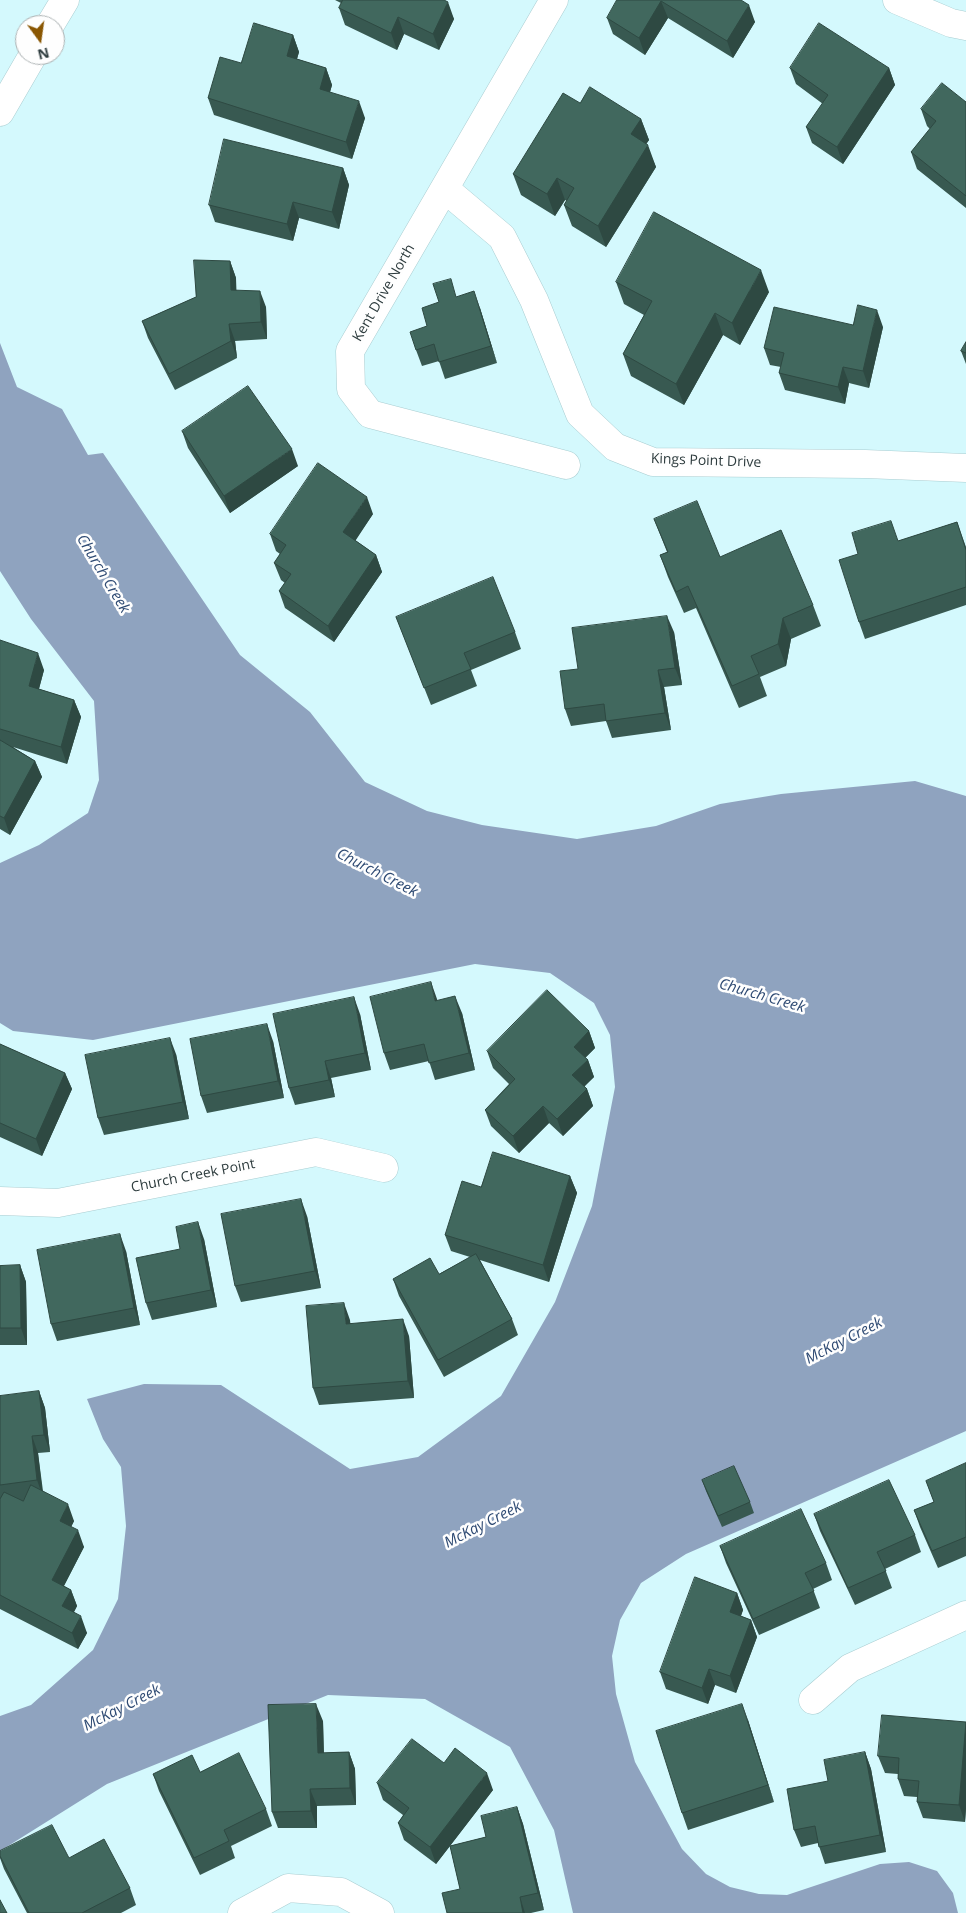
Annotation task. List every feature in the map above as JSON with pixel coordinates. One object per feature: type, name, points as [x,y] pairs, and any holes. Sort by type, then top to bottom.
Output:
[{"type":"street","points":[[56,15],[65,0]]},
{"type":"street","name":"Kent Drive North","points":[[554,0],[350,351],[351,389],[370,414],[566,465]]},
{"type":"street","points":[[897,0],[951,23],[966,26]]},
{"type":"street","points":[[0,112],[27,65]]},
{"type":"street","name":"Kings Point Drive","points":[[445,189],[502,238],[534,300],[580,414],[615,447],[653,462],[864,464],[966,468]]},
{"type":"street","name":"Church Creek Point","points":[[0,1201],[58,1203],[316,1152],[384,1168]]},
{"type":"street","points":[[813,1700],[850,1668],[966,1615]]},
{"type":"street","points":[[242,1913],[288,1888],[341,1892],[380,1913]]},
{"type":"water","points":[[0,343],[17,387],[62,409],[88,455],[103,453],[240,655],[310,712],[365,782],[427,811],[482,825],[577,839],[656,826],[720,804],[781,794],[915,781],[966,796],[966,1431],[686,1554],[641,1583],[620,1620],[612,1656],[616,1694],[635,1762],[682,1849],[706,1874],[730,1887],[759,1894],[787,1895],[880,1864],[909,1862],[937,1871],[953,1893],[958,1913],[573,1913],[554,1830],[510,1747],[425,1699],[328,1695],[107,1784],[0,1851],[0,1716],[31,1705],[93,1650],[118,1599],[126,1526],[121,1467],[103,1439],[87,1399],[144,1384],[221,1385],[350,1469],[418,1457],[501,1396],[555,1302],[592,1206],[615,1087],[610,1035],[594,1003],[550,973],[475,964],[93,1040],[13,1031],[0,1023],[0,863],[39,845],[88,813],[99,780],[94,701],[31,619],[0,571]]},
{"type":"building","points":[[343,0],[444,0],[448,2],[433,34],[398,17],[391,33],[339,8]]},
{"type":"building","points":[[617,0],[741,0],[749,5],[727,41],[661,1],[639,38],[607,18]]},
{"type":"building","points":[[254,23],[293,35],[287,56],[326,68],[320,89],[359,101],[346,142],[208,98],[220,57],[241,63]]},
{"type":"building","points":[[819,23],[889,68],[837,147],[806,127],[828,95],[790,68]]},
{"type":"building","points":[[942,83],[966,102],[966,196],[911,152],[936,121],[921,109]]},
{"type":"building","points":[[590,87],[641,119],[631,134],[648,145],[598,226],[564,205],[574,188],[557,178],[547,194],[513,174],[563,93],[580,103]]},
{"type":"building","points":[[224,139],[343,168],[332,212],[293,202],[287,224],[209,205]]},
{"type":"building","points":[[654,212],[761,270],[732,323],[715,313],[676,384],[623,354],[652,301],[616,282]]},
{"type":"building","points":[[194,260],[230,261],[231,290],[260,291],[261,322],[229,324],[231,341],[169,374],[142,321],[196,297]]},
{"type":"building","points":[[451,279],[456,297],[474,291],[491,346],[439,362],[434,344],[416,350],[410,332],[427,326],[422,308],[439,302],[433,284]]},
{"type":"building","points":[[858,305],[877,310],[863,371],[843,367],[838,387],[779,373],[784,353],[764,348],[774,307],[853,325]]},
{"type":"building","points":[[966,342],[966,353],[961,351]]},
{"type":"building","points":[[248,386],[292,449],[224,496],[182,431]]},
{"type":"building","points":[[318,463],[367,497],[343,532],[376,555],[328,626],[279,591],[291,574],[274,563],[286,545],[270,534]]},
{"type":"building","points":[[697,501],[720,557],[781,530],[813,605],[783,618],[778,644],[751,656],[759,674],[732,686],[688,586],[676,592],[660,555],[668,552],[654,519]]},
{"type":"building","points":[[891,521],[898,541],[957,522],[966,550],[966,587],[859,622],[839,560],[858,554],[852,533]]},
{"type":"building","points":[[493,577],[515,632],[464,653],[471,669],[424,688],[396,617]]},
{"type":"building","points":[[667,616],[675,668],[658,670],[665,713],[606,721],[604,704],[565,709],[560,671],[578,669],[572,628]]},
{"type":"building","points":[[0,640],[38,653],[29,686],[74,700],[61,747],[0,729]]},
{"type":"building","points":[[0,740],[35,761],[4,818],[0,816]]},
{"type":"building","points":[[431,982],[435,1001],[455,996],[469,1053],[429,1063],[424,1044],[384,1053],[370,997]]},
{"type":"building","points":[[547,990],[589,1031],[574,1047],[588,1060],[572,1075],[587,1089],[557,1119],[543,1106],[513,1136],[485,1110],[515,1079],[487,1051]]},
{"type":"building","points":[[354,997],[365,1053],[325,1061],[329,1080],[289,1088],[273,1014]]},
{"type":"building","points":[[267,1024],[278,1081],[201,1096],[190,1039]]},
{"type":"building","points":[[170,1038],[183,1102],[98,1118],[85,1055]]},
{"type":"building","points":[[0,1044],[65,1073],[36,1139],[0,1123]]},
{"type":"building","points":[[493,1152],[570,1176],[543,1265],[445,1235],[462,1181],[481,1187]]},
{"type":"building","points":[[301,1199],[315,1271],[235,1286],[221,1214]]},
{"type":"building","points":[[198,1222],[211,1290],[146,1303],[136,1258],[180,1249],[176,1227]]},
{"type":"building","points":[[120,1234],[134,1308],[51,1324],[37,1250]]},
{"type":"building","points":[[476,1254],[512,1319],[438,1360],[393,1279],[430,1258],[439,1274]]},
{"type":"building","points":[[20,1265],[21,1328],[0,1328],[0,1266]]},
{"type":"building","points":[[344,1303],[346,1324],[403,1319],[408,1381],[313,1388],[306,1306]]},
{"type":"building","points":[[39,1391],[44,1435],[32,1436],[37,1480],[0,1485],[0,1396]]},
{"type":"building","points":[[966,1463],[966,1537],[932,1551],[914,1510],[934,1502],[926,1481]]},
{"type":"building","points":[[734,1466],[750,1502],[718,1516],[702,1480]]},
{"type":"building","points":[[889,1480],[915,1535],[877,1552],[886,1571],[848,1588],[814,1514]]},
{"type":"building","points":[[31,1485],[68,1504],[60,1521],[78,1530],[52,1580],[71,1590],[62,1606],[81,1616],[72,1633],[0,1595],[0,1499],[4,1492],[23,1501]]},
{"type":"building","points":[[801,1509],[826,1563],[805,1573],[814,1591],[753,1619],[720,1546]]},
{"type":"building","points":[[695,1577],[737,1593],[730,1612],[751,1620],[730,1676],[709,1669],[702,1688],[660,1672]]},
{"type":"building","points":[[316,1704],[318,1753],[349,1752],[350,1788],[310,1789],[311,1811],[272,1812],[268,1705]]},
{"type":"building","points":[[742,1704],[768,1785],[682,1813],[656,1731]]},
{"type":"building","points":[[882,1715],[966,1722],[959,1805],[917,1802],[919,1781],[898,1779],[899,1758],[878,1756]]},
{"type":"building","points":[[412,1739],[444,1763],[455,1748],[487,1773],[430,1847],[398,1823],[409,1808],[377,1783]]},
{"type":"building","points":[[865,1752],[880,1835],[819,1847],[815,1826],[794,1830],[787,1789],[828,1781],[824,1760]]},
{"type":"building","points":[[239,1753],[266,1809],[224,1830],[229,1841],[194,1858],[153,1774],[192,1755],[200,1772]]},
{"type":"building","points":[[517,1807],[538,1893],[520,1897],[523,1913],[447,1913],[442,1893],[460,1889],[450,1846],[486,1837],[481,1816]]},
{"type":"building","points":[[52,1825],[69,1858],[104,1839],[130,1888],[82,1913],[29,1913],[0,1856],[0,1851]]},
{"type":"building","points":[[0,1900],[7,1913],[0,1913]]},
{"type":"water label","name":"Church Creek","points":[[103,574]]},
{"type":"water label","name":"Church Creek","points":[[377,873]]},
{"type":"water label","name":"Church Creek","points":[[762,996]]},
{"type":"water label","name":"McKay Creek","points":[[844,1341]]},
{"type":"water label","name":"McKay Creek","points":[[483,1525]]},
{"type":"water label","name":"McKay Creek","points":[[122,1708]]}]
